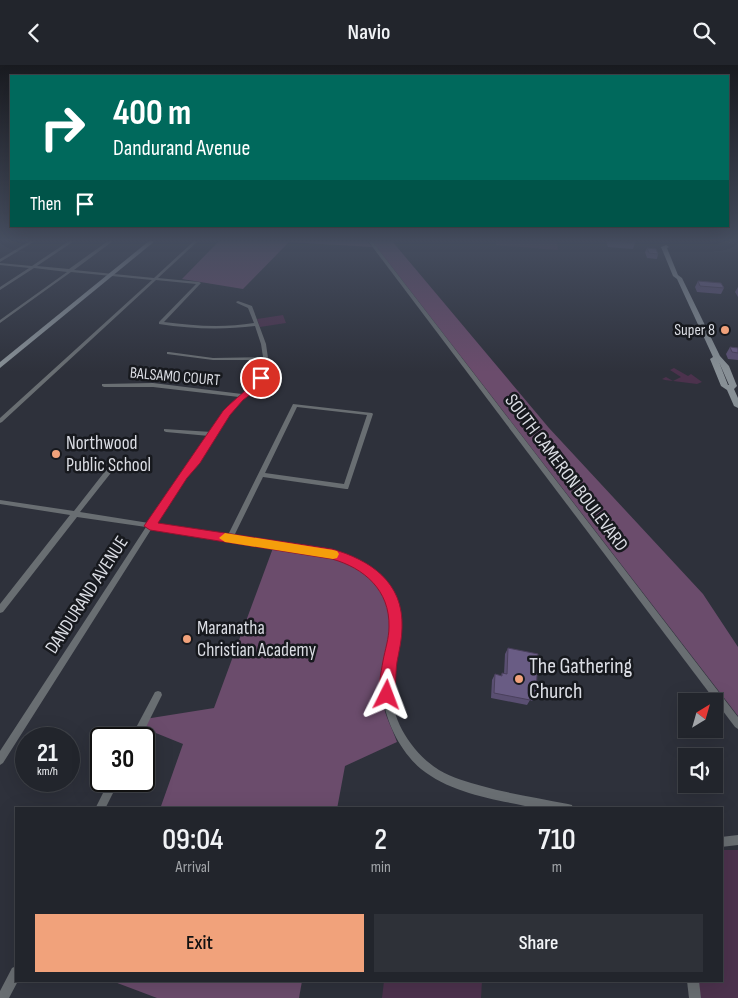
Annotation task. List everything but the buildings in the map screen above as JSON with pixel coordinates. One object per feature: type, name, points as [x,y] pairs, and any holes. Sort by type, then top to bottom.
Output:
[{"type":"street","points":[[0,322],[52,285]]},
{"type":"street","points":[[0,366],[100,285]]},
{"type":"street","points":[[0,421],[149,285]]},
{"type":"street","points":[[198,285],[161,323],[209,328],[231,328],[256,324]]},
{"type":"street","name":"SOUTH CAMERON BOULEVARD","points":[[403,285],[738,724]]},
{"type":"street","points":[[682,285],[716,357],[721,359],[723,372],[733,386],[730,389],[738,406]]},
{"type":"street","points":[[169,353],[212,359],[266,358],[250,307],[238,302]]},
{"type":"street","name":"DANDURAND AVENUE","points":[[0,760],[183,475],[196,460],[226,413],[243,396],[256,387],[265,369],[266,358]]},
{"type":"street","points":[[723,372],[738,373]]},
{"type":"street","name":"BALSAMO COURT","points":[[104,385],[153,385],[243,396]]},
{"type":"street","points":[[230,538],[295,405],[370,414],[346,487],[261,475]]},
{"type":"street","points":[[166,430],[214,434]]},
{"type":"street","points":[[0,610],[108,472]]},
{"type":"street","points":[[0,502],[332,554],[351,559],[365,567],[376,577],[387,591],[394,610],[396,628],[387,676],[387,695],[392,717],[404,744],[425,766],[458,785],[559,807]]},
{"type":"street","points":[[141,727],[158,695]]},
{"type":"street","points":[[101,807],[108,792]]},
{"type":"street","points":[[723,842],[738,841]]},
{"type":"street","points":[[3,998],[15,974]]},
{"type":"street","points":[[692,982],[695,998]]},
{"type":"shaded area","points":[[216,285],[247,285],[243,289]]},
{"type":"shaded area","points":[[406,285],[429,285],[549,428],[703,594],[738,647],[738,716],[723,697],[723,693],[720,693]]},
{"type":"shaded area","points":[[283,315],[286,323],[260,327],[257,319]]},
{"type":"shaded area","points":[[674,368],[688,376],[691,374],[702,382],[697,384],[673,381],[681,377],[670,370]]},
{"type":"shaded area","points":[[666,377],[673,381],[665,380],[662,379]]},
{"type":"shaded area","points":[[273,548],[333,558],[352,565],[368,574],[381,587],[389,605],[391,627],[383,674],[383,703],[397,742],[345,766],[337,807],[161,807],[183,744],[155,733],[155,727],[141,727],[145,719],[214,708]]},
{"type":"shaded area","points":[[723,850],[738,850],[738,998],[700,998],[697,982],[723,982]]},
{"type":"shaded area","points":[[115,982],[302,982],[299,998],[157,998]]},
{"type":"shaded area","points":[[384,982],[482,982],[481,998],[382,998]]},
{"type":"slow traffic","points":[[225,538],[333,554]]},
{"type":"place","name":"Super 8","points":[[725,330]]},
{"type":"place","name":"Northwood Public School","points":[[56,454]]},
{"type":"place","name":"Maranatha Christian Academy","points":[[187,639]]},
{"type":"place","name":"The Gathering Church","points":[[519,679]]},
{"type":"route","points":[[261,378],[256,387],[240,398],[226,413],[150,526],[332,554],[351,559],[365,567],[387,591],[394,610],[396,628],[387,676],[387,695]]}]
